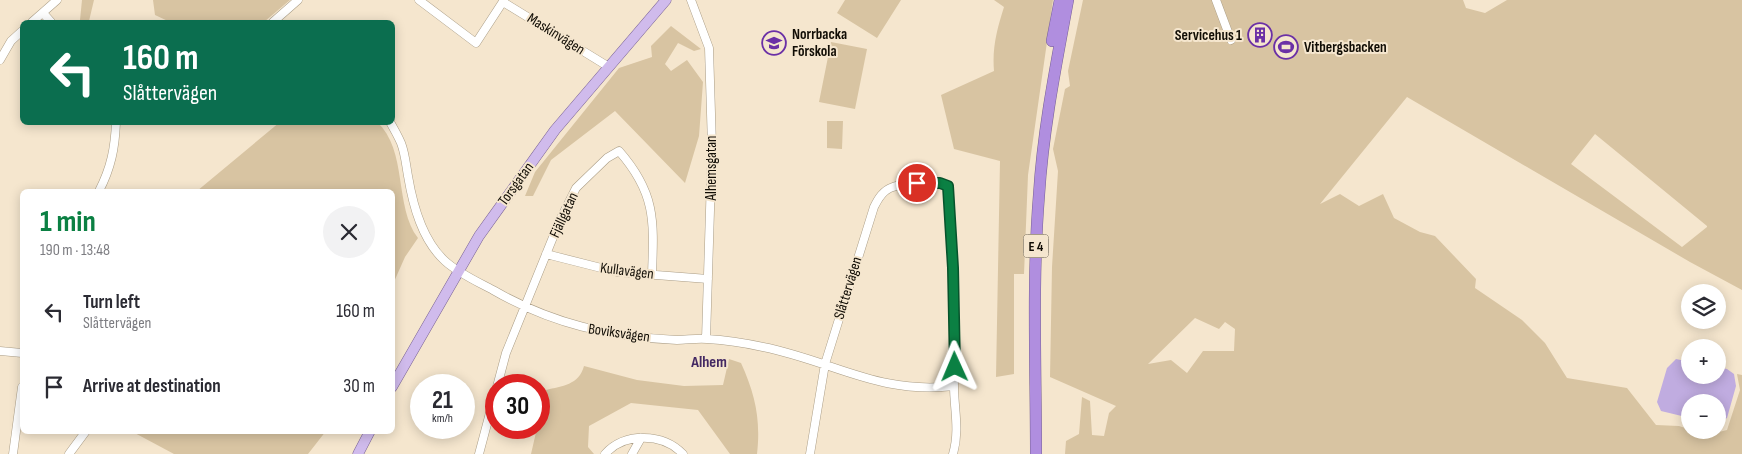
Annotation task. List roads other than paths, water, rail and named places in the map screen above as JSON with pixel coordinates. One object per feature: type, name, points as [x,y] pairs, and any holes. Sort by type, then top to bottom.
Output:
[{"type":"highway","name":"E 4","points":[[1029,454],[1031,210],[1040,117],[1060,0]]},
{"type":"highway","name":"E 4","points":[[1036,454],[1036,242],[1038,196],[1048,114],[1068,0]]},
{"type":"main road","name":"Torsgatan","points":[[395,383],[479,236],[555,130],[666,0]]},
{"type":"main road","points":[[358,454],[368,434]]},
{"type":"street","points":[[34,20],[57,0]]},
{"type":"street","points":[[275,20],[298,0]]},
{"type":"street","name":"Maskinvägen","points":[[419,0],[476,43],[503,1],[609,67]]},
{"type":"street","name":"Alhemsgatan","points":[[691,0],[709,48],[712,146],[706,339]]},
{"type":"street","points":[[1216,0],[1230,40]]},
{"type":"street","points":[[43,13],[49,20]]},
{"type":"street","points":[[0,60],[11,41],[20,33]]},
{"type":"street","points":[[100,189],[110,170],[116,125]]},
{"type":"street","name":"Boviksvägen","points":[[392,125],[401,142],[416,208],[426,237],[446,261],[524,306],[570,325],[613,334],[678,340],[706,339],[764,347],[825,364],[859,377],[898,386],[931,388],[954,386]]},
{"type":"street","name":"Fjällgatan","points":[[479,454],[495,390],[524,306],[560,220],[576,188],[607,158],[619,151],[635,169],[652,208],[652,274]]},
{"type":"street","name":"Slåttervägen","points":[[810,454],[825,364],[854,266],[874,207],[880,195],[891,187],[906,184],[940,183],[948,186],[953,268],[954,386]]},
{"type":"street","name":"Kullavägen","points":[[546,254],[617,272],[708,279]]},
{"type":"street","points":[[0,351],[20,353]]},
{"type":"street","points":[[953,454],[957,424],[954,386]]},
{"type":"street","points":[[13,454],[20,402]]},
{"type":"street","points":[[69,454],[84,434]]},
{"type":"street","points":[[632,454],[641,438]]},
{"type":"street","points":[[606,454],[612,447],[624,441],[641,438],[662,441],[676,447],[683,454]]},
{"type":"place","name":"Servicehus 1","points":[[1260,35]]},
{"type":"place","name":"Norrbacka Förskola","points":[[774,43]]},
{"type":"place","name":"Vitbergsbacken","points":[[1286,47]]},
{"type":"district","name":"Alhem","points":[[709,362]]}]
